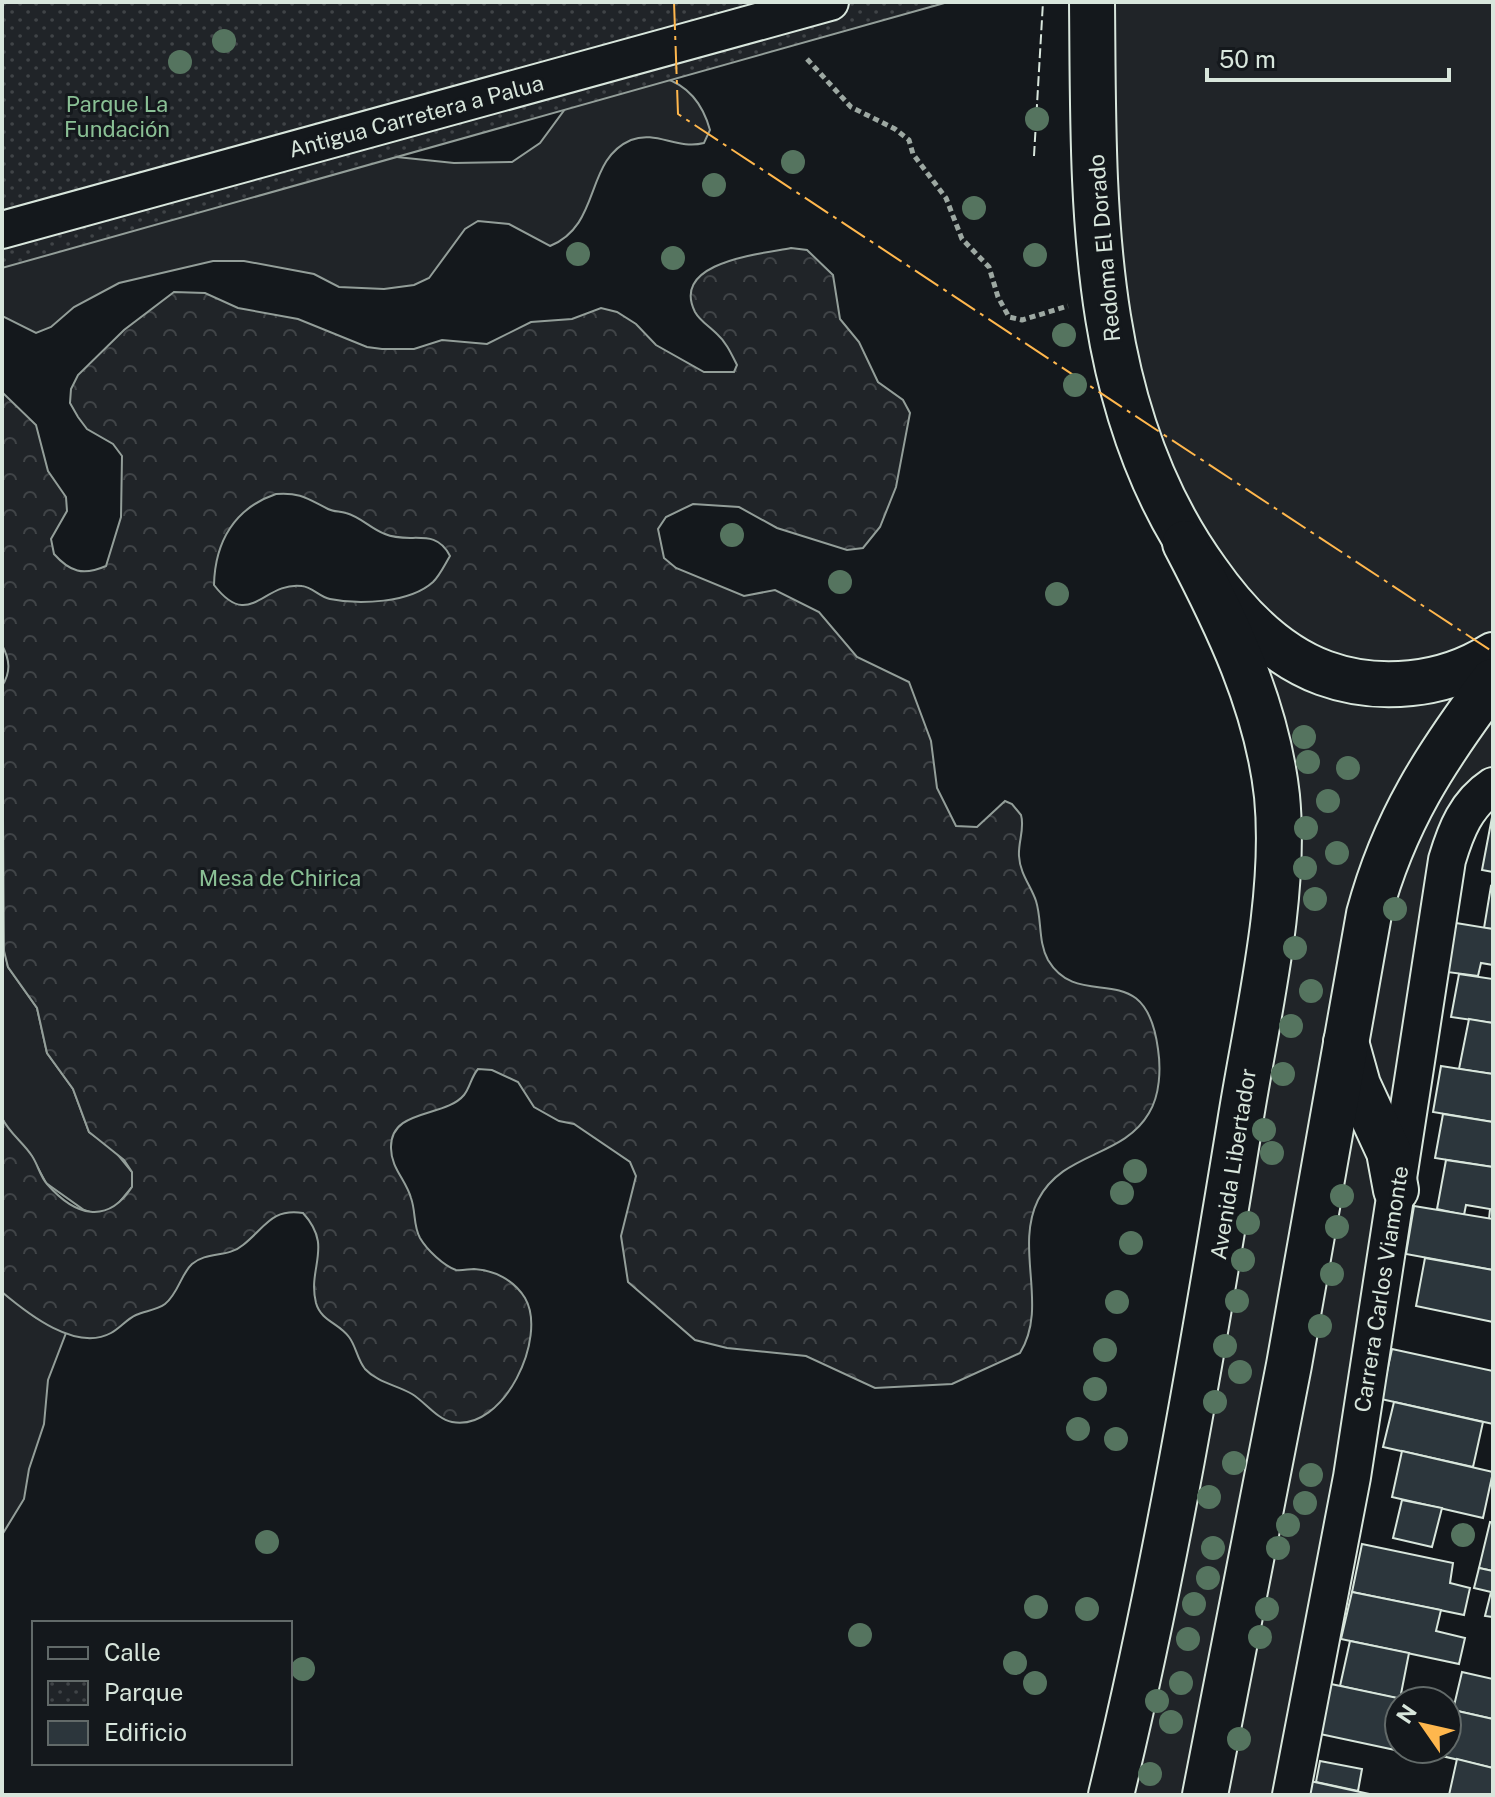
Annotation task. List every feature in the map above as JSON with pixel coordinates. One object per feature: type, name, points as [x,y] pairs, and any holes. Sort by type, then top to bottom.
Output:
[{"type":"main road","name":"Redoma El Dorado","points":[[1092,2],[1093,134],[1105,300],[1122,392],[1138,443],[1159,495],[1185,543],[1248,623],[1310,667],[1359,682],[1418,682],[1444,676],[1493,655]]},
{"type":"main road","name":"Avenida Libertador","points":[[1111,1795],[1145,1645],[1215,1277],[1277,885],[1277,794],[1262,721],[1228,624],[1185,543]]},
{"type":"main road","points":[[1205,1795],[1289,1365],[1345,1040],[1383,863],[1425,776],[1493,681]]},
{"type":"main road","points":[[1345,1040],[1358,1085],[1389,1152],[1396,1190]]},
{"type":"main road","points":[[1132,1795],[1150,1706],[1151,1675],[1145,1645]]},
{"type":"street","name":"Antigua Carretera a Palua","points":[[2,230],[830,2]]},
{"type":"street","name":"Carrera Carlos Viamonte","points":[[1291,1795],[1352,1477],[1447,860],[1461,820],[1489,789]]},
{"type":"path","points":[[807,59],[851,107],[895,129],[909,140],[913,154],[946,198],[962,239],[989,267],[998,297],[1009,317],[1022,320],[1064,306],[1105,300]]},
{"type":"green space","name":"Parque La Fundación","points":[[2,2],[948,2],[2,268]]},
{"type":"green space","points":[[1101,2],[1493,2],[1493,644],[1441,667],[1337,668],[1225,582],[1131,389]]},
{"type":"green space","points":[[664,78],[688,91],[704,112],[710,130],[704,143],[685,144],[649,137],[631,140],[616,149],[598,177],[578,223],[566,236],[550,246],[509,224],[478,221],[465,229],[429,278],[414,285],[384,289],[339,287],[314,274],[244,261],[213,261],[119,283],[74,307],[51,327],[36,333],[2,316],[2,244],[368,154],[454,163],[512,162],[540,143],[571,101]]},
{"type":"green space","name":"Mesa de Chirica","points":[[791,248],[807,250],[833,275],[840,319],[859,342],[878,382],[903,400],[910,413],[896,487],[880,527],[863,548],[847,550],[777,528],[739,507],[693,504],[666,517],[658,529],[664,558],[676,568],[744,596],[775,590],[819,612],[857,657],[909,682],[931,741],[937,788],[956,826],[977,827],[1005,801],[1012,804],[1021,815],[1020,862],[1036,901],[1048,960],[1062,976],[1077,983],[1126,993],[1140,1002],[1151,1020],[1158,1049],[1159,1073],[1155,1098],[1138,1128],[1124,1139],[1062,1172],[1038,1200],[1029,1238],[1032,1316],[1020,1353],[952,1384],[875,1388],[806,1356],[727,1348],[695,1340],[628,1282],[621,1236],[636,1176],[630,1162],[574,1124],[559,1121],[534,1107],[518,1082],[492,1070],[478,1069],[464,1095],[455,1102],[399,1126],[393,1135],[391,1148],[393,1162],[411,1198],[418,1233],[427,1248],[456,1270],[481,1270],[503,1277],[525,1298],[531,1315],[526,1357],[517,1378],[489,1412],[471,1421],[452,1422],[436,1414],[412,1394],[376,1378],[365,1369],[349,1337],[318,1309],[314,1290],[317,1236],[303,1213],[276,1216],[237,1249],[198,1260],[188,1268],[165,1304],[133,1317],[111,1333],[97,1338],[83,1338],[39,1320],[2,1292],[2,1118],[32,1156],[47,1184],[80,1209],[91,1212],[112,1207],[132,1187],[132,1172],[124,1160],[89,1132],[73,1089],[47,1053],[37,1008],[8,967],[4,951],[2,686],[8,666],[2,645],[2,392],[36,425],[48,471],[66,497],[67,511],[51,539],[54,554],[71,568],[90,571],[106,566],[121,517],[122,456],[113,444],[87,429],[70,403],[71,389],[78,375],[124,330],[174,292],[205,293],[238,308],[298,319],[367,347],[382,349],[414,349],[442,340],[487,344],[531,322],[572,319],[601,308],[617,312],[636,324],[656,345],[704,372],[734,372],[737,365],[726,344],[695,312],[691,295],[695,282],[706,271],[722,264]],"holes":[[[276,494],[304,497],[330,510],[351,515],[394,537],[437,541],[450,556],[433,582],[398,598],[369,602],[342,601],[326,598],[306,587],[288,586],[247,605],[237,604],[214,585],[218,554],[239,517]]]},
{"type":"green space","points":[[1230,624],[1309,670],[1482,664],[1451,732],[1345,1052],[1386,1153],[1291,1795],[1133,1795],[1278,886]]},
{"type":"green space","points":[[1493,681],[1493,786],[1472,804],[1412,1089],[1378,1124],[1359,963]]},
{"type":"green space","points":[[2,937],[8,967],[37,1008],[47,1053],[73,1089],[89,1132],[114,1150],[132,1172],[132,1187],[113,1210],[99,1215],[84,1210],[46,1183],[31,1155],[9,1133],[2,1118]]},
{"type":"green space","points":[[2,1292],[35,1317],[66,1333],[48,1380],[44,1424],[29,1469],[24,1499],[2,1535]]},
{"type":"building","points":[[1493,812],[1493,872],[1482,870]]},
{"type":"building","points":[[1493,887],[1493,929],[1484,928]]},
{"type":"building","points":[[1456,923],[1493,929],[1493,965],[1481,963],[1478,976],[1447,972]]},
{"type":"building","points":[[1459,974],[1493,979],[1493,1023],[1451,1017]]},
{"type":"building","points":[[1469,1019],[1493,1023],[1493,1074],[1459,1069]]},
{"type":"building","points":[[1441,1066],[1493,1074],[1493,1122],[1433,1112]]},
{"type":"building","points":[[1443,1114],[1493,1122],[1493,1167],[1435,1158]]},
{"type":"building","points":[[1446,1160],[1493,1167],[1493,1219],[1489,1219],[1490,1209],[1466,1205],[1464,1215],[1437,1209]]},
{"type":"building","points":[[1414,1206],[1493,1219],[1493,1270],[1406,1254]]},
{"type":"building","points":[[1425,1258],[1493,1270],[1493,1322],[1416,1306]]},
{"type":"building","points":[[1392,1349],[1493,1371],[1493,1424],[1381,1399]]},
{"type":"building","points":[[1394,1402],[1483,1422],[1473,1467],[1383,1447]]},
{"type":"building","points":[[1402,1451],[1493,1472],[1483,1518],[1392,1497]]},
{"type":"building","points":[[1402,1500],[1442,1508],[1432,1547],[1393,1538]]},
{"type":"building","points":[[1490,1522],[1493,1523],[1493,1571],[1479,1568]]},
{"type":"building","points":[[1362,1544],[1453,1563],[1450,1583],[1470,1588],[1464,1615],[1352,1592]]},
{"type":"building","points":[[1479,1568],[1493,1571],[1493,1617],[1485,1616],[1491,1592],[1474,1588]]},
{"type":"building","points":[[1352,1592],[1441,1610],[1436,1631],[1465,1638],[1459,1664],[1341,1639]]},
{"type":"building","points":[[1350,1641],[1409,1653],[1403,1685],[1383,1685],[1383,1695],[1340,1686]]},
{"type":"building","points":[[1462,1672],[1493,1679],[1493,1719],[1463,1712],[1463,1685],[1459,1685]]},
{"type":"building","points":[[1331,1684],[1383,1695],[1383,1747],[1320,1734]]},
{"type":"building","points":[[1463,1712],[1493,1719],[1493,1768],[1463,1761]]},
{"type":"building","points":[[1463,1760],[1493,1768],[1493,1795],[1449,1795],[1456,1765],[1463,1765]]},
{"type":"building","points":[[1320,1761],[1362,1769],[1358,1791],[1316,1782]]},
{"type":"building","points":[[1310,1781],[1374,1795],[1307,1795]]},
{"type":"fence","points":[[1034,156],[1043,2]]},
{"type":"power","points":[[674,2],[678,114],[1493,652]]}]
